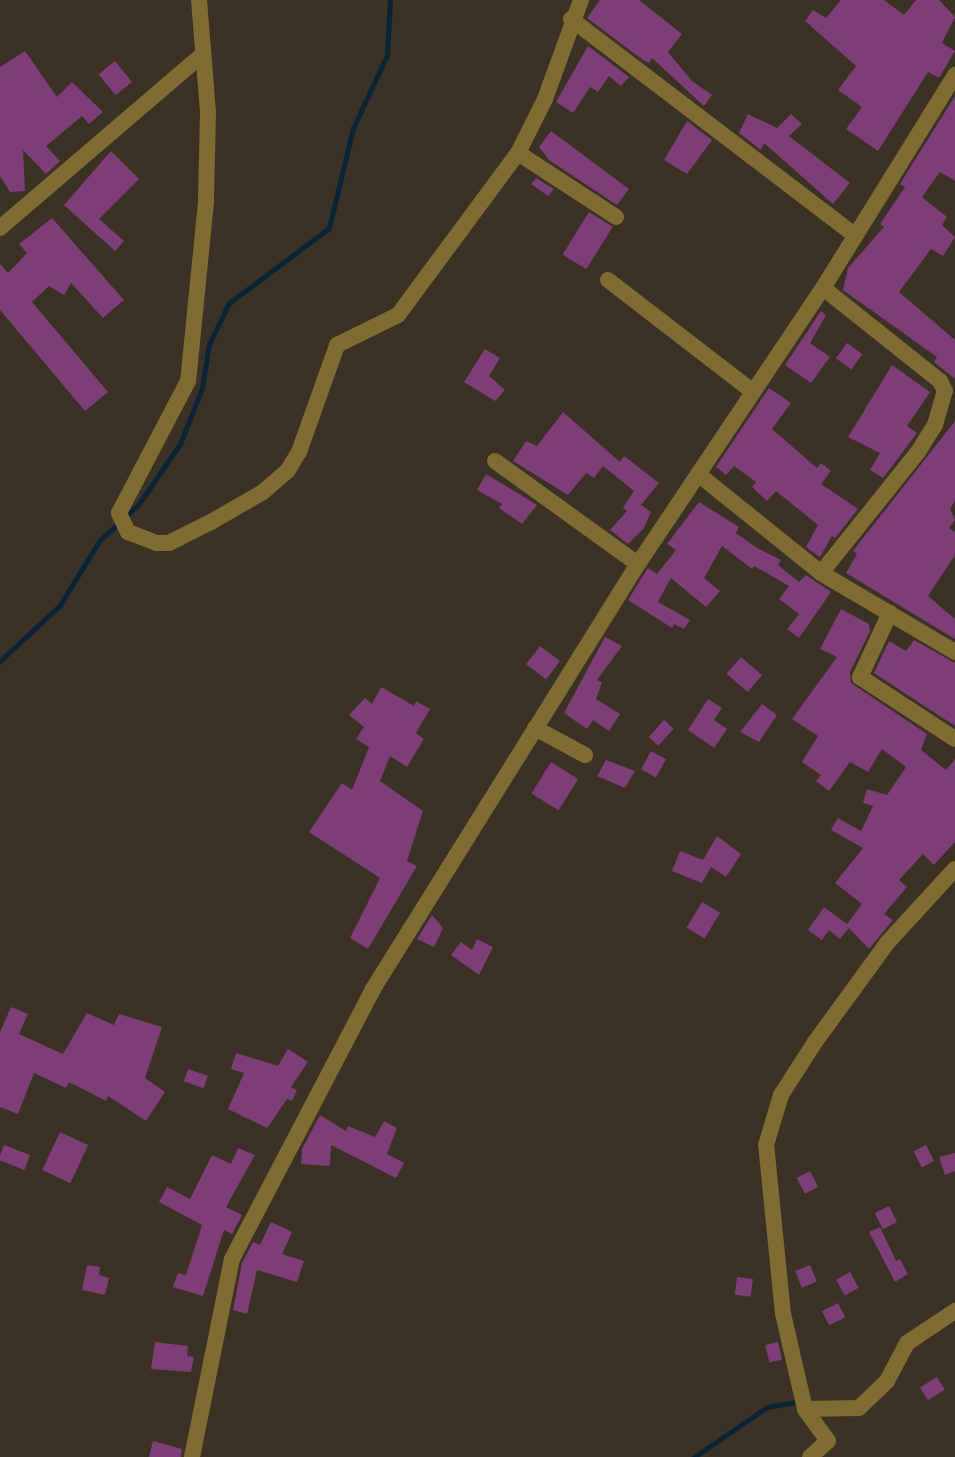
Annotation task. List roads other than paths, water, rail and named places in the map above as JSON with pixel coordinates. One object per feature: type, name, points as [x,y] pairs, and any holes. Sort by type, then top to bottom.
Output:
[{"type":"street","points":[[199,0],[206,202],[191,356],[175,411],[120,508],[125,530],[142,539],[169,543],[263,492],[288,470],[299,452],[337,345],[398,315],[518,153],[545,99],[571,19],[581,0]]},
{"type":"street","points":[[571,19],[855,235]]},
{"type":"street","points":[[0,228],[203,54]]},
{"type":"street","points":[[192,1457],[228,1274],[240,1240],[373,989],[638,564],[751,390],[823,288],[955,75]]},
{"type":"street","points":[[518,153],[616,217]]},
{"type":"street","points":[[608,280],[751,390]]},
{"type":"street","points":[[821,573],[918,452],[935,425],[945,391],[940,381],[823,288]]},
{"type":"street","points":[[495,461],[638,564]]},
{"type":"street","points":[[698,474],[821,573],[955,652]]},
{"type":"street","points":[[890,613],[860,677],[955,739]]},
{"type":"street","points":[[535,728],[585,755]]},
{"type":"street","points":[[810,1457],[828,1441],[805,1409],[773,1252],[766,1145],[781,1095],[815,1042],[888,942],[955,869]]},
{"type":"street","points":[[805,1409],[859,1408],[887,1381],[907,1343],[955,1311]]},
{"type":"waterway","points":[[0,661],[60,605],[99,541],[138,505],[180,444],[202,388],[209,344],[229,303],[329,228],[353,128],[387,55],[390,0]]},
{"type":"waterway","points":[[694,1457],[767,1407],[800,1401]]}]
